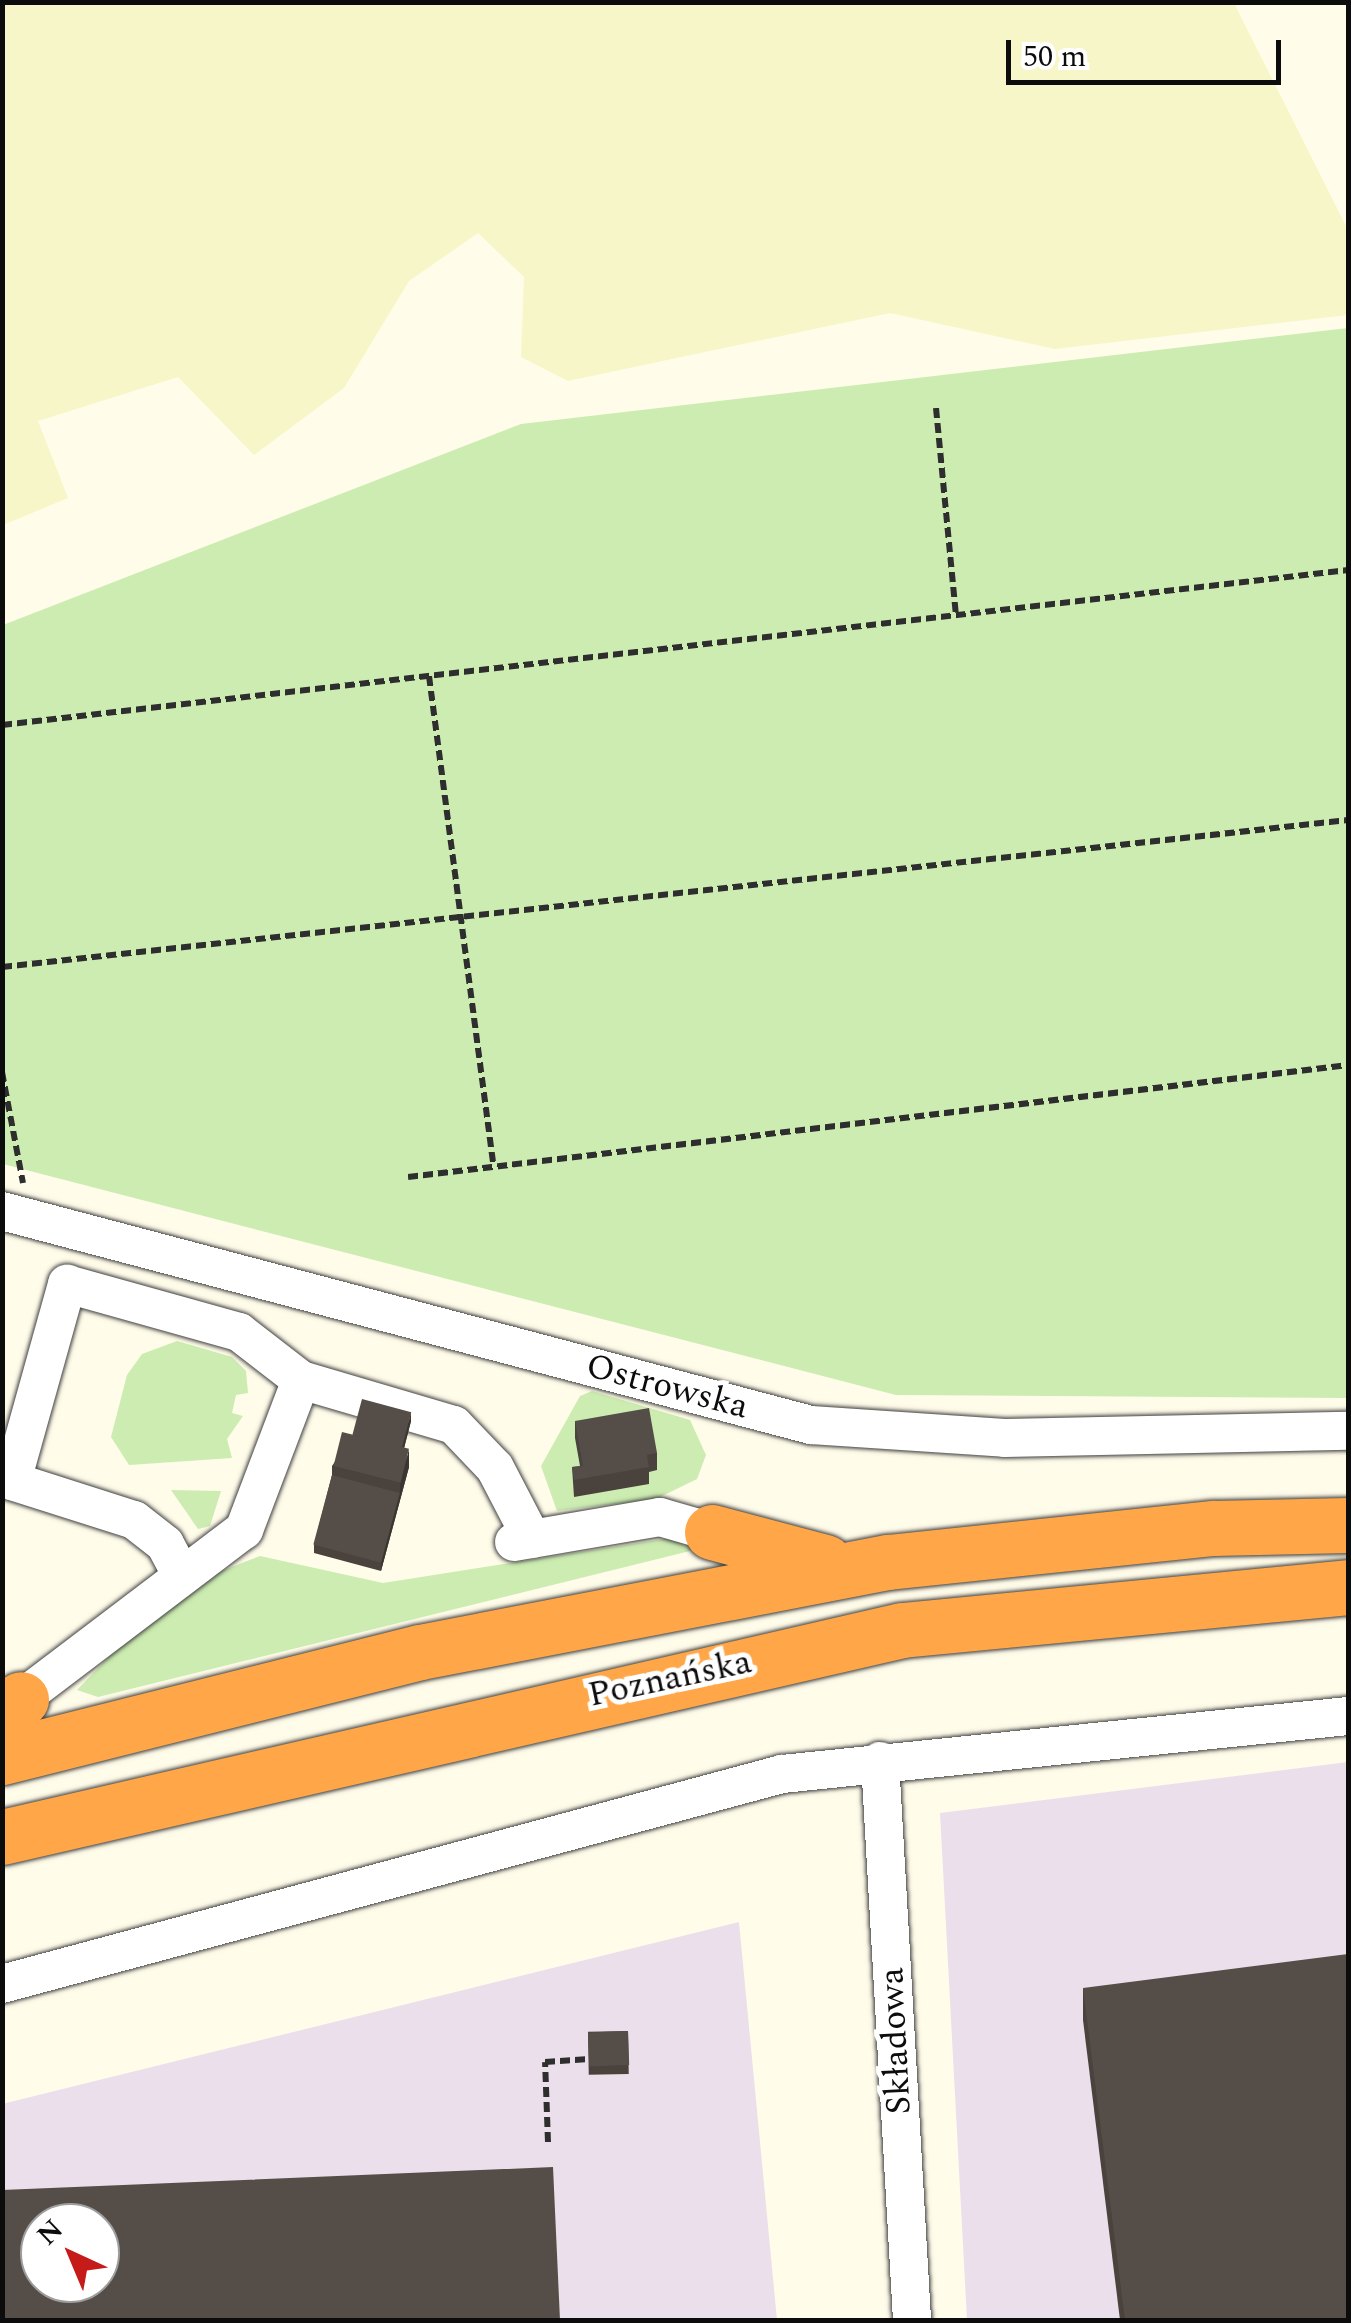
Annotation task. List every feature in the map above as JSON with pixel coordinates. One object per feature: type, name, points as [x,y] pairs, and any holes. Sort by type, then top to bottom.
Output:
[{"type":"highway","points":[[2,1757],[420,1652],[888,1562],[1196,1529],[1348,1525]]},
{"type":"highway","points":[[712,1532],[790,1558],[888,1562]]},
{"type":"highway","name":"Poznańska","points":[[2,1837],[902,1630],[1348,1587]]},
{"type":"street","name":"Ostrowska","points":[[8,1212],[826,1427],[1004,1438],[1348,1432]]},
{"type":"street","points":[[182,1576],[165,1544],[134,1520],[12,1480],[67,1284],[239,1332],[301,1380],[454,1425],[495,1468],[523,1540],[660,1517],[712,1532]]},
{"type":"street","points":[[12,1706],[244,1530],[301,1380]]},
{"type":"street","points":[[2,1984],[746,1784],[880,1761],[1348,1716]]},
{"type":"street","name":"Składowa","points":[[880,1761],[912,2320]]},
{"type":"path","points":[[936,408],[956,616]]},
{"type":"path","points":[[2,725],[1348,570]]},
{"type":"path","points":[[429,676],[494,1168]]},
{"type":"path","points":[[2,967],[1348,820]]},
{"type":"path","points":[[408,1178],[1348,1065]]},
{"type":"path","points":[[2,1072],[26,1170],[8,1212]]},
{"type":"path","points":[[548,2142],[546,2062],[589,2059]]},
{"type":"shaded area","points":[[1348,1762],[1348,2320],[967,2320],[940,1813]]},
{"type":"shaded area","points":[[739,1922],[777,2320],[3,2320],[2,2104]]},
{"type":"green space","points":[[3,2],[1234,3],[1348,230],[1348,315],[1055,349],[890,313],[568,381],[521,357],[524,277],[478,233],[409,281],[344,388],[254,455],[178,377],[38,421],[68,498],[3,525]]},
{"type":"green space","points":[[1348,328],[1348,1398],[896,1395],[3,1164],[3,625],[521,424]]},
{"type":"green space","points":[[177,1341],[232,1357],[246,1371],[248,1393],[236,1395],[232,1413],[243,1416],[227,1439],[232,1458],[129,1465],[111,1437],[127,1375],[142,1354]]},
{"type":"green space","points":[[592,1391],[690,1420],[706,1455],[697,1479],[656,1499],[557,1511],[541,1466],[580,1396]]},
{"type":"green space","points":[[171,1490],[221,1491],[210,1526],[198,1529]]},
{"type":"green space","points":[[670,1538],[694,1550],[98,1697],[77,1690],[125,1640],[214,1574],[260,1556],[383,1583]]},
{"type":"building","points":[[362,1399],[411,1412],[402,1448],[352,1435]]},
{"type":"building","points":[[649,1408],[657,1453],[647,1455],[649,1467],[574,1480],[572,1467],[583,1466],[575,1421]]},
{"type":"building","points":[[342,1432],[409,1449],[400,1483],[334,1466]]},
{"type":"building","points":[[332,1475],[400,1493],[381,1563],[313,1545]]},
{"type":"building","points":[[1348,1954],[1348,2320],[1125,2320],[1083,1988]]},
{"type":"building","points":[[628,2031],[629,2065],[589,2066],[588,2032]]},
{"type":"building","points":[[553,2167],[560,2320],[2,2320],[2,2190]]}]
